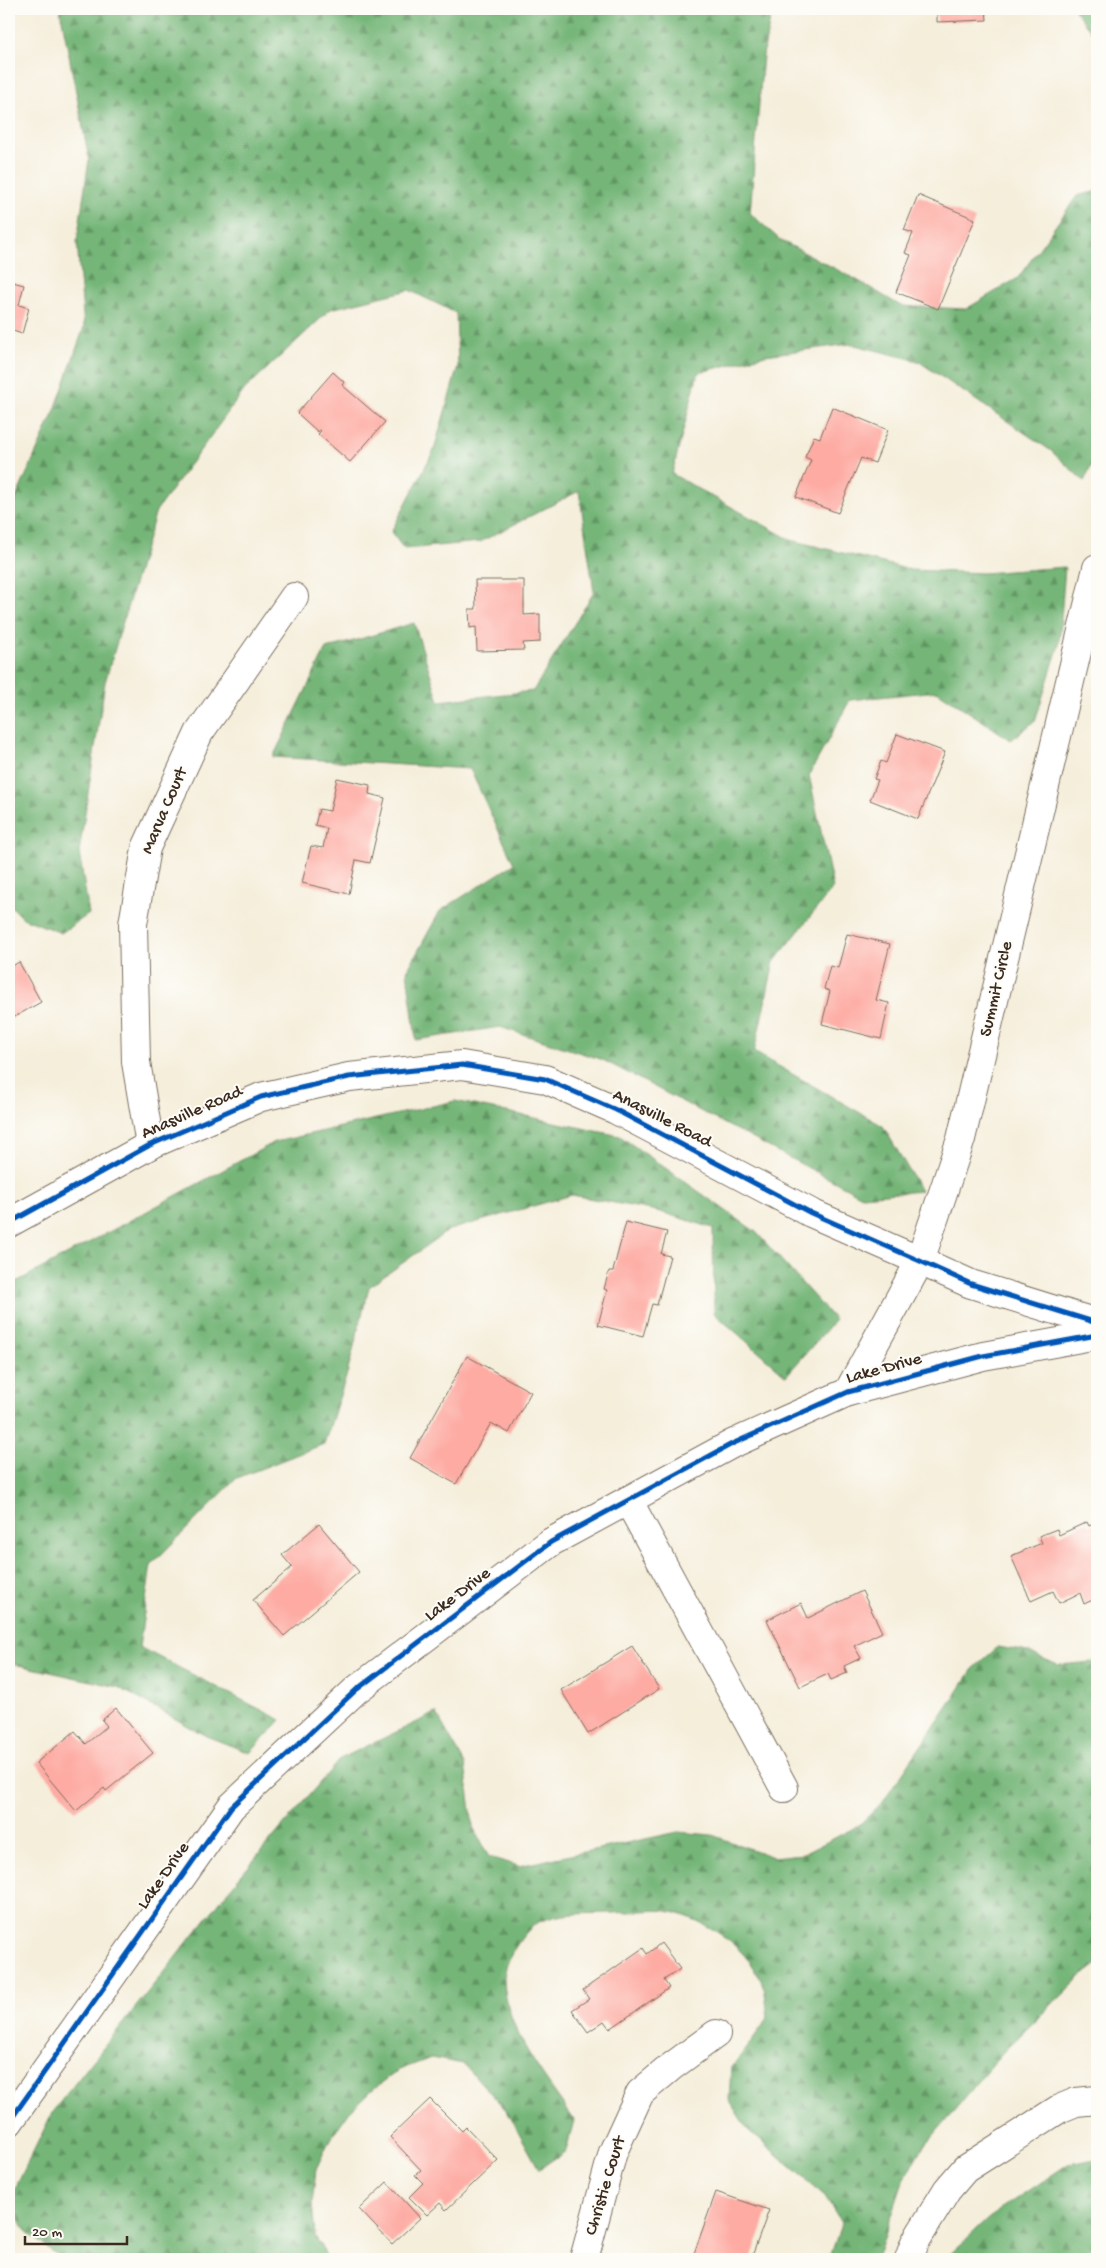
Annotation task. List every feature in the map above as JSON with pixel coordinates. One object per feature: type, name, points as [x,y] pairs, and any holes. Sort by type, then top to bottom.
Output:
[{"type":"street","name":"Summit Circle","points":[[848,1392],[920,1261],[961,1139],[1097,568]]},
{"type":"street","name":"Marva Court","points":[[150,1145],[136,1062],[133,924],[146,848],[199,733],[294,597]]},
{"type":"street","name":"Anasville Road","points":[[9,1223],[150,1145],[260,1097],[349,1077],[462,1065],[545,1079],[616,1110],[811,1213],[971,1284],[1097,1323]]},
{"type":"street","name":"Lake Drive","points":[[9,2122],[230,1807],[356,1690],[551,1542],[732,1444],[848,1392],[983,1356],[1097,1335]]},
{"type":"street","points":[[628,1500],[784,1788]]},
{"type":"street","name":"Christie Court","points":[[584,2259],[613,2152],[640,2093],[671,2067],[716,2034]]},
{"type":"street","points":[[909,2259],[916,2242],[947,2190],[965,2169],[1059,2109],[1076,2102],[1097,2100]]},
{"type":"green space","points":[[60,9],[772,9],[763,55],[750,213],[780,240],[857,280],[901,306],[966,309],[1018,278],[1077,196],[1097,191],[1097,454],[1084,481],[1050,450],[918,361],[851,344],[765,355],[698,373],[672,474],[791,540],[911,570],[983,573],[1065,567],[1059,645],[1035,721],[1011,740],[937,691],[850,700],[809,775],[833,888],[774,962],[754,1052],[883,1126],[921,1191],[862,1196],[603,1060],[500,1027],[416,1040],[407,971],[440,911],[514,864],[470,769],[273,757],[326,649],[414,623],[439,701],[533,691],[594,592],[579,491],[480,542],[404,549],[391,532],[434,450],[458,366],[456,313],[409,290],[331,309],[245,389],[156,511],[105,682],[79,852],[89,914],[61,933],[23,918],[9,904],[9,508],[15,500],[55,410],[84,327],[77,241],[89,159]]},
{"type":"green space","points":[[1074,9],[1097,9],[1097,39]]},
{"type":"green space","points":[[455,1101],[620,1136],[756,1232],[835,1320],[786,1376],[714,1313],[713,1228],[657,1211],[572,1195],[449,1230],[369,1287],[347,1374],[324,1444],[237,1478],[151,1565],[139,1647],[281,1720],[250,1753],[206,1736],[118,1687],[9,1663],[9,1284],[20,1280],[275,1142]]},
{"type":"green space","points":[[998,1647],[1028,1652],[1058,1665],[1093,1662],[1097,1659],[1097,1964],[1080,1977],[1002,2053],[918,2154],[903,2182],[877,2259],[829,2259],[842,2223],[825,2196],[747,2129],[729,2100],[731,2069],[768,2018],[764,1988],[758,1974],[738,1949],[711,1928],[682,1915],[667,1911],[573,1914],[547,1919],[539,1922],[527,1932],[507,1964],[504,1979],[511,2017],[540,2071],[574,2120],[566,2151],[539,2169],[507,2111],[464,2064],[431,2058],[399,2070],[372,2090],[349,2112],[330,2139],[316,2169],[312,2203],[315,2236],[328,2259],[65,2259],[53,2253],[25,2230],[10,2199],[53,2111],[237,1880],[340,1759],[436,1713],[465,1764],[473,1827],[489,1857],[519,1866],[678,1832],[712,1835],[773,1857],[803,1854],[858,1826],[883,1802],[973,1669]]},
{"type":"green space","points":[[1097,2159],[1097,2259],[945,2259],[989,2218],[1068,2164]]},
{"type":"building","points":[[937,9],[986,9],[987,20],[937,22]]},
{"type":"building","points":[[918,195],[975,219],[938,309],[896,292],[911,255],[905,253],[913,233],[904,230]]},
{"type":"building","points":[[9,281],[24,285],[19,305],[29,308],[22,334],[13,331],[9,343]]},
{"type":"building","points":[[333,372],[344,382],[342,385],[385,422],[350,462],[318,434],[321,431],[319,430],[318,432],[297,413]]},
{"type":"building","points":[[832,407],[888,430],[875,463],[861,458],[838,513],[796,497],[811,460],[805,457],[814,436],[820,438]]},
{"type":"building","points":[[475,580],[524,580],[524,615],[540,614],[540,642],[523,643],[524,650],[477,651],[476,627],[470,628],[469,609],[476,609]]},
{"type":"building","points":[[897,734],[945,752],[918,819],[870,800],[878,780],[874,779],[881,761],[886,763]]},
{"type":"building","points":[[337,778],[370,785],[369,794],[385,798],[370,863],[356,860],[349,894],[302,883],[311,846],[323,848],[327,828],[315,825],[319,809],[330,811]]},
{"type":"building","points":[[847,934],[890,944],[876,1000],[889,1003],[881,1039],[822,1024],[830,991],[824,989],[830,966],[838,968]]},
{"type":"building","points":[[19,962],[41,1002],[9,1020],[9,968]]},
{"type":"building","points":[[626,1222],[667,1232],[661,1254],[670,1256],[657,1305],[652,1304],[643,1336],[598,1325],[607,1290],[604,1289],[609,1271],[613,1271]]},
{"type":"building","points":[[467,1356],[531,1392],[509,1433],[491,1423],[456,1484],[410,1458]]},
{"type":"building","points":[[1087,1522],[1089,1526],[1097,1522],[1097,1598],[1084,1604],[1080,1593],[1059,1603],[1053,1591],[1031,1601],[1011,1556],[1042,1543],[1039,1536],[1057,1529],[1059,1535]]},
{"type":"building","points":[[319,1524],[359,1572],[284,1636],[253,1600],[292,1567],[282,1555]]},
{"type":"building","points":[[862,1591],[882,1632],[854,1646],[861,1658],[844,1666],[847,1673],[831,1680],[828,1674],[800,1687],[767,1620],[801,1603],[808,1618]]},
{"type":"building","points":[[632,1646],[659,1689],[588,1734],[561,1690]]},
{"type":"building","points":[[116,1708],[153,1753],[106,1791],[104,1788],[76,1811],[36,1763],[75,1731],[86,1744],[107,1726],[102,1720]]},
{"type":"building","points":[[661,1943],[680,1969],[664,1980],[669,1988],[610,2029],[604,2021],[588,2032],[572,2010],[589,1999],[583,1990],[643,1948],[647,1954]]},
{"type":"building","points":[[430,2099],[462,2131],[466,2127],[498,2160],[446,2210],[440,2203],[427,2215],[409,2197],[423,2183],[415,2175],[421,2170],[390,2137]]},
{"type":"building","points":[[387,2182],[420,2218],[392,2244],[359,2209]]},
{"type":"building","points":[[716,2192],[769,2210],[751,2259],[692,2259]]},
{"type":"cycle path","points":[[9,1223],[150,1145],[261,1097],[349,1077],[462,1065],[545,1079],[616,1110],[811,1213],[971,1284],[1097,1323]]},
{"type":"cycle path","points":[[9,2122],[231,1807],[356,1690],[551,1542],[732,1444],[848,1392],[983,1356],[1097,1335]]}]
